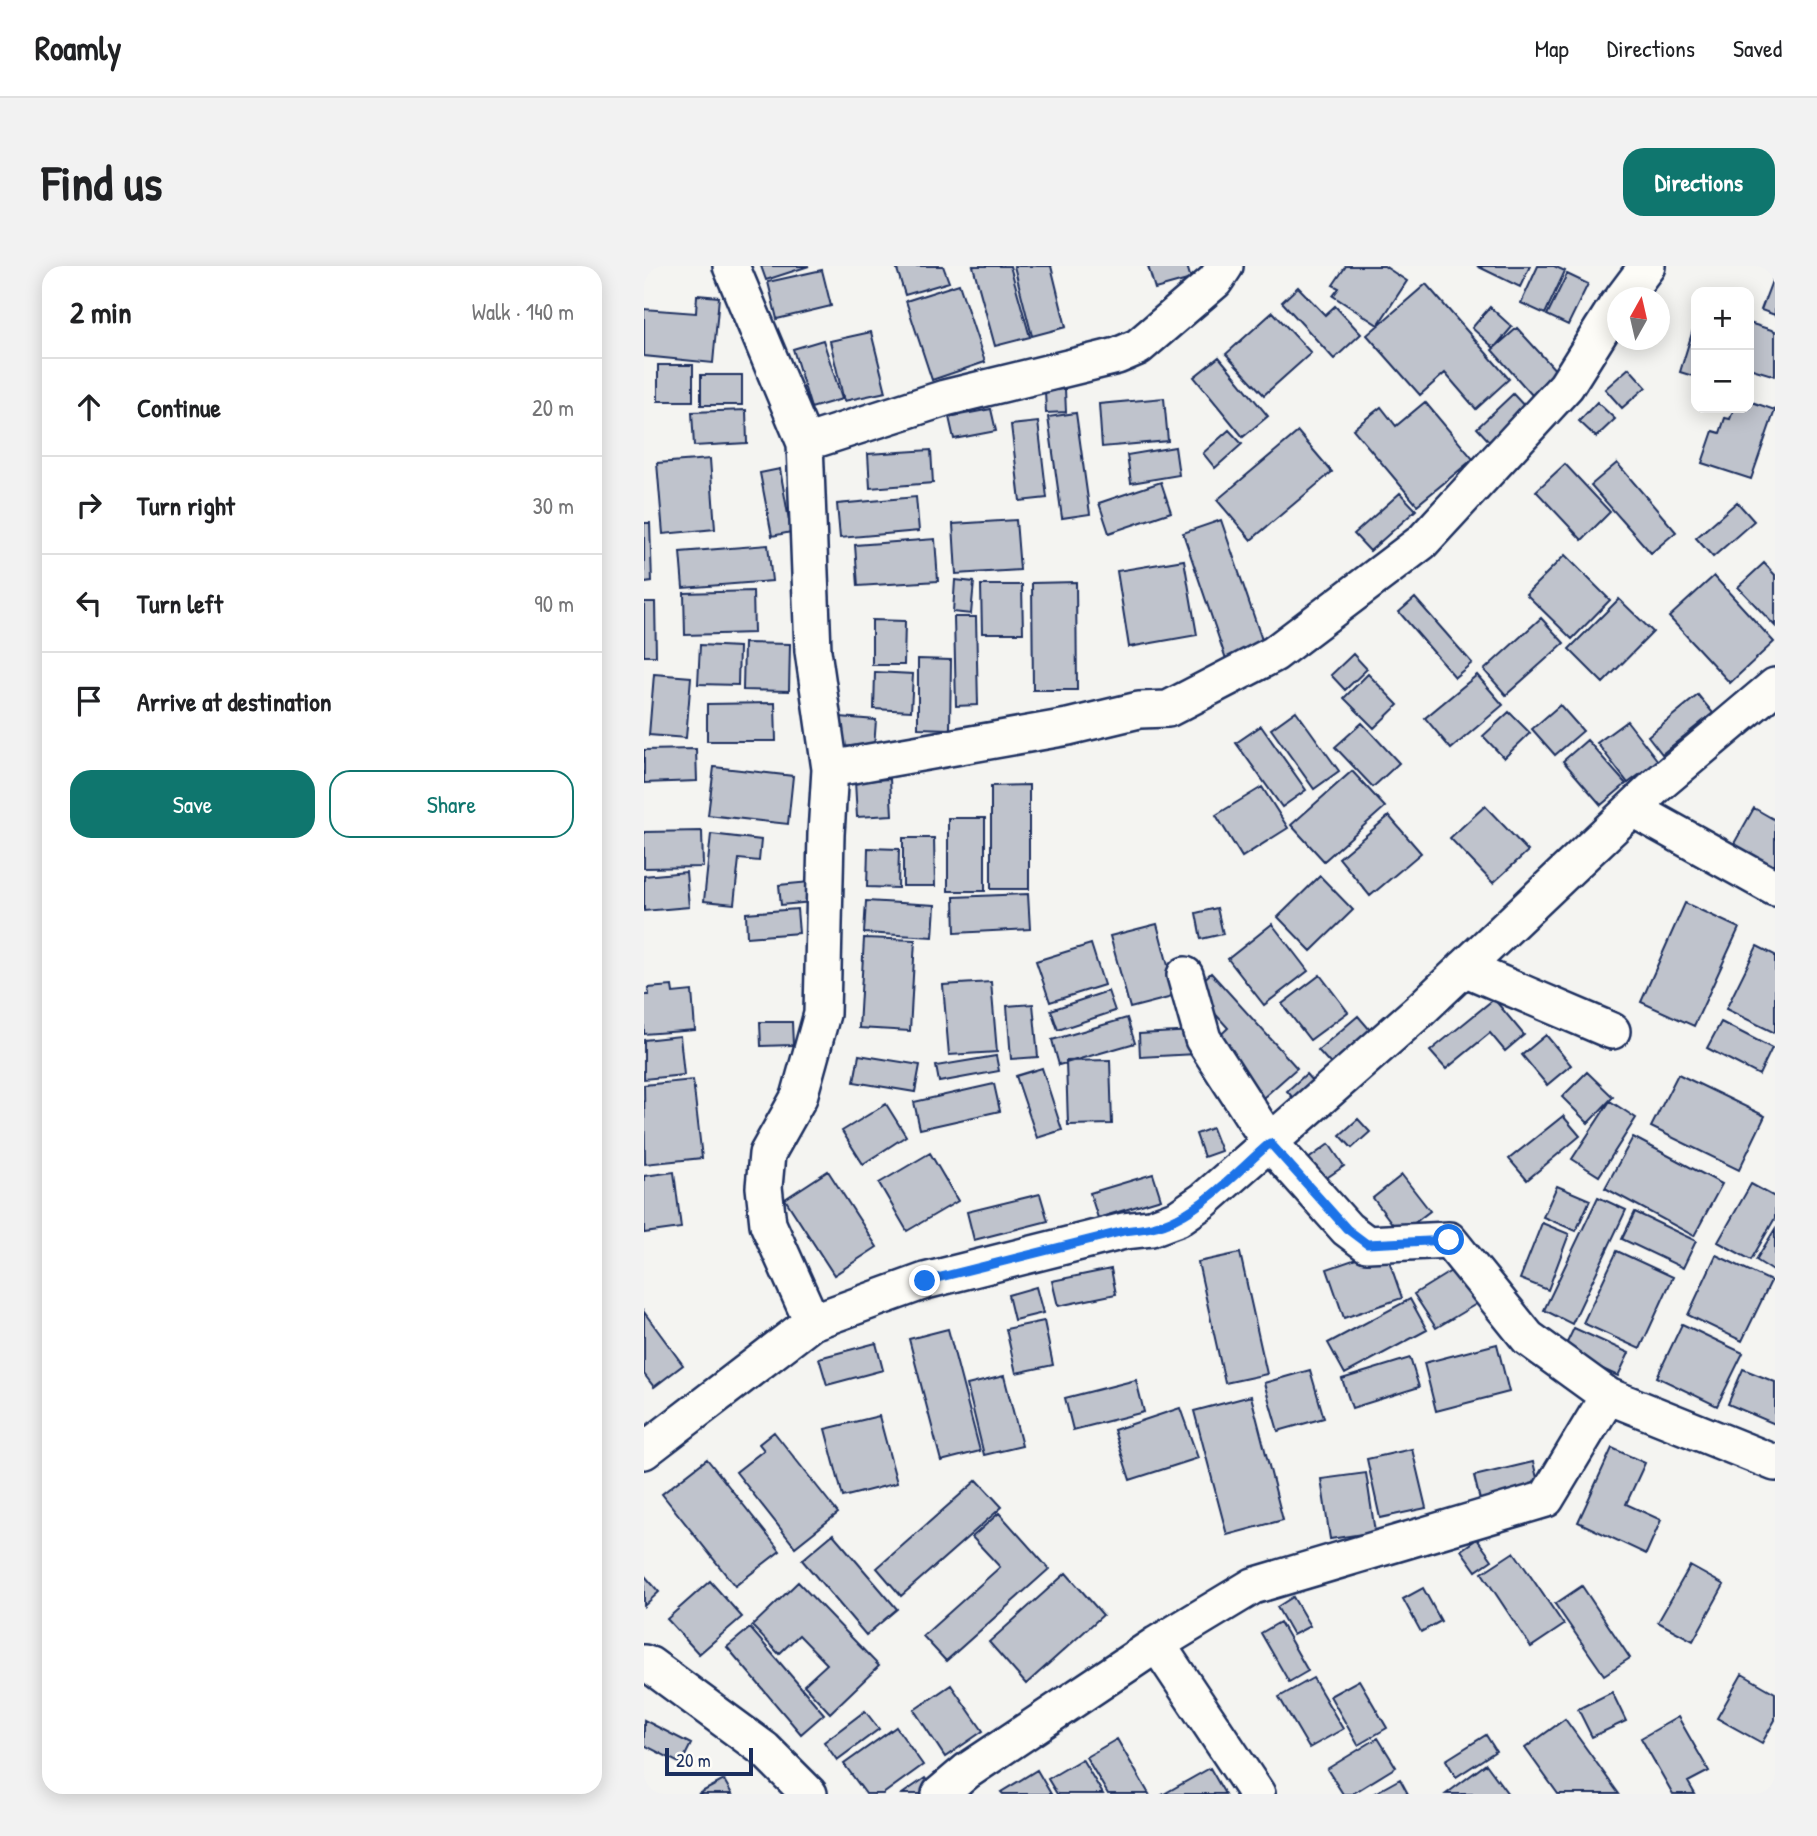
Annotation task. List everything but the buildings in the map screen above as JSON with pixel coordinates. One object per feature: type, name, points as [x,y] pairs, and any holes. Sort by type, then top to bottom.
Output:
[{"type":"street","points":[[731,266],[805,443],[813,650],[830,769],[825,834],[822,1014],[799,1097],[767,1154],[765,1187],[768,1224],[812,1322]]},
{"type":"street","points":[[805,443],[944,398],[1117,356],[1138,347],[1215,281],[1225,266]]},
{"type":"street","points":[[1631,287],[1647,266]]},
{"type":"street","points":[[830,769],[1068,727],[1139,710],[1168,709],[1274,654],[1422,542],[1566,386],[1607,322]]},
{"type":"street","points":[[644,1451],[812,1322],[925,1281],[1124,1231],[1152,1228],[1178,1218],[1204,1200],[1270,1143],[1464,968],[1633,809],[1775,686]]},
{"type":"street","points":[[1633,809],[1775,888]]},
{"type":"street","points":[[1464,968],[1612,1031]]},
{"type":"street","points":[[1185,975],[1203,1039],[1270,1143],[1347,1229],[1367,1244],[1449,1240],[1528,1338],[1608,1396],[1774,1461]]},
{"type":"street","points":[[940,1794],[967,1770],[1157,1644],[1253,1586],[1546,1499],[1608,1396]]},
{"type":"street","points":[[1157,1644],[1257,1794]]},
{"type":"street","points":[[644,1663],[764,1749],[809,1794]]},
{"type":"route","points":[[925,1281],[1124,1231],[1152,1228],[1178,1218],[1204,1200],[1270,1143],[1347,1229],[1367,1244],[1416,1244],[1449,1240]]}]
